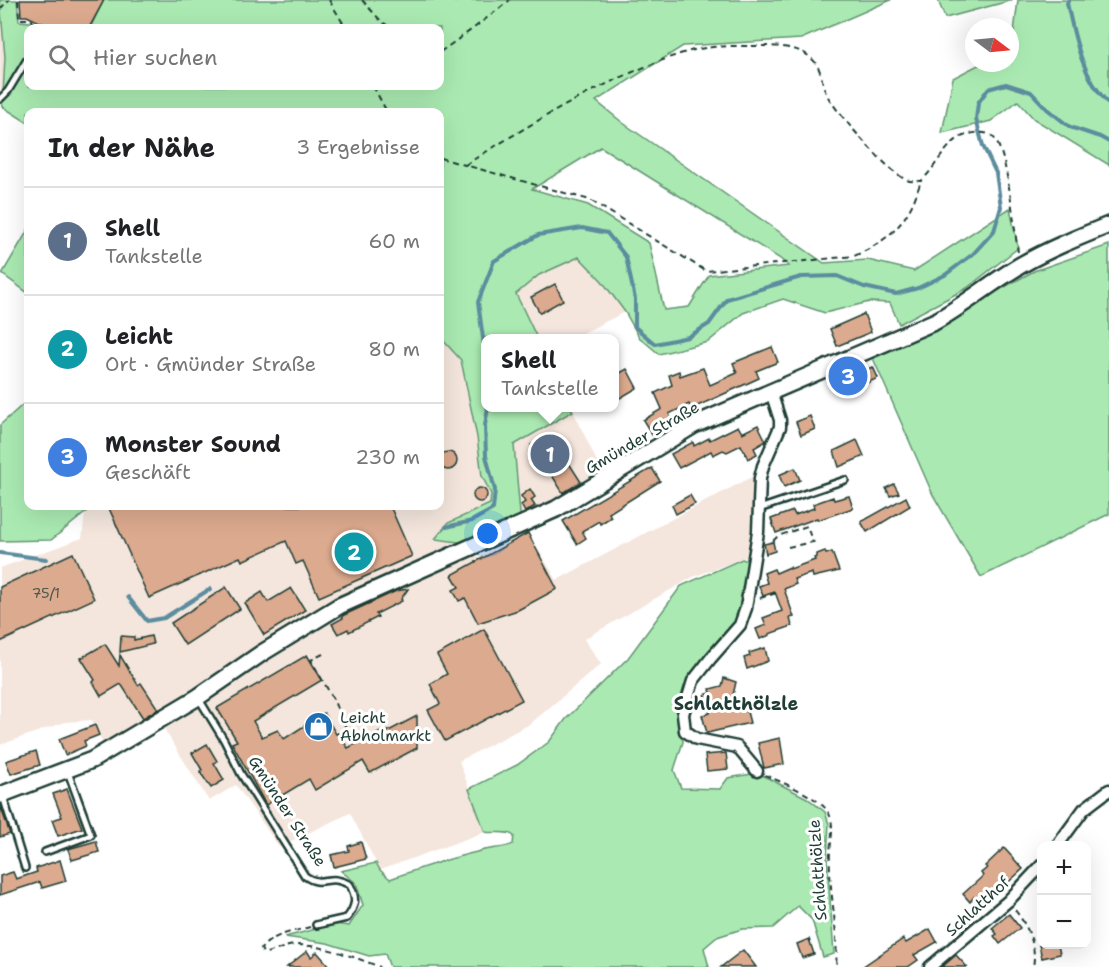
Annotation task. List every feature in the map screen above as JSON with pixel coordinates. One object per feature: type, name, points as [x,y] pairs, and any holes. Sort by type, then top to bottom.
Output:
[{"type":"street","name":"Gmünder Straße","points":[[1,794],[68,771],[123,743],[198,698],[262,653],[339,606],[556,509],[694,425],[936,321],[1020,266],[1071,240],[1109,225]]},
{"type":"street","points":[[758,771],[737,747],[697,739],[685,731],[683,714],[693,681],[740,625],[746,608],[756,542],[761,472],[780,427],[771,392]]},
{"type":"street","points":[[1061,841],[1084,809],[1109,790]]},
{"type":"street","name":"Schlatthof","points":[[930,967],[1008,901],[1037,869]]},
{"type":"lane","points":[[0,99],[9,92],[24,65]]},
{"type":"lane","points":[[758,510],[845,480]]},
{"type":"lane","name":"Gmünder Straße","points":[[198,698],[224,740],[241,774],[305,876],[319,883],[333,878],[350,885],[355,904],[347,918],[316,925]]},
{"type":"lane","points":[[45,852],[92,835],[68,771]]},
{"type":"lane","points":[[1,794],[25,868]]},
{"type":"path","points":[[0,9],[9,0]]},
{"type":"path","points":[[18,0],[19,19],[31,19],[34,24]]},
{"type":"path","points":[[329,0],[344,24]]},
{"type":"path","points":[[362,0],[385,24]]},
{"type":"path","points":[[444,49],[510,0]]},
{"type":"path","points":[[465,165],[510,137],[618,78],[684,52],[731,46],[775,46],[802,51],[817,66],[827,96],[840,115],[887,165],[907,180],[921,182]]},
{"type":"path","points":[[375,90],[385,108]]},
{"type":"path","points":[[444,159],[590,200],[706,271],[854,256],[871,249],[888,236],[908,214],[921,182],[959,138],[975,133],[986,133],[993,137],[1002,153],[1020,266]]},
{"type":"path","points":[[773,540],[807,526],[812,541]]},
{"type":"path","points":[[788,547],[818,541]]},
{"type":"path","points":[[760,598],[780,592]]},
{"type":"path","points":[[323,654],[311,660],[331,695],[353,744]]},
{"type":"path","name":"Schlatthölzle","points":[[758,771],[817,801],[828,811],[832,822],[830,857],[836,921],[837,967]]},
{"type":"path","points":[[1008,901],[1025,923],[1034,946],[1033,967]]},
{"type":"path","points":[[316,925],[274,938],[261,950],[263,953],[270,953],[293,945],[312,946],[358,958],[380,967]]},
{"type":"shaded area","points":[[0,1],[5,57],[2,102],[0,102]]},
{"type":"shaded area","points":[[578,257],[602,281],[625,312],[581,334],[535,334],[516,294],[539,275]]},
{"type":"shaded area","points":[[444,341],[461,360],[477,437],[482,476],[491,493],[490,504],[448,523],[436,539],[466,543],[477,557],[528,533],[557,580],[757,474],[753,531],[746,557],[693,577],[584,639],[601,664],[530,724],[459,761],[485,832],[380,870],[350,813],[279,847],[236,785],[209,801],[156,716],[103,744],[92,720],[65,722],[0,745],[0,568],[82,538],[85,513],[89,510],[444,510]]},
{"type":"shaded area","points":[[573,412],[602,472],[521,525],[514,445]]},
{"type":"green space","points":[[0,0],[17,0],[19,21],[32,24],[24,24],[24,59],[3,95],[5,57]]},
{"type":"green space","points":[[104,0],[453,0],[455,2],[459,0],[891,0],[801,39],[683,46],[596,101],[623,123],[824,263],[868,260],[914,271],[1010,208],[1018,248],[967,288],[899,324],[890,303],[869,302],[825,313],[783,299],[743,313],[708,342],[659,354],[639,337],[625,312],[602,281],[579,257],[539,275],[516,294],[535,334],[481,334],[481,412],[571,412],[514,445],[521,525],[466,543],[435,539],[448,523],[490,504],[491,494],[482,476],[477,437],[461,360],[444,341],[444,108],[24,108],[24,120],[3,107],[2,102],[12,92],[24,70],[24,90],[444,90],[444,24],[92,24]],"holes":[[[601,147],[789,266],[709,275],[689,307],[664,310],[649,243],[588,205],[532,189]]]},
{"type":"green space","points":[[938,0],[1013,0],[945,18]]},
{"type":"green space","points":[[1018,0],[1109,0],[1109,165],[1034,119],[1018,101],[991,121],[942,133],[953,78],[965,72],[1019,72],[1019,18],[1016,18]]},
{"type":"green space","points":[[24,237],[24,290],[2,274]]},
{"type":"green space","points":[[1109,245],[1109,514],[981,577],[933,495],[872,356],[906,341],[1034,271]]},
{"type":"green space","points":[[24,404],[24,510],[89,510],[51,540],[0,541],[0,425]]},
{"type":"green space","points":[[742,559],[748,561],[740,621],[693,675],[682,730],[683,742],[674,770],[681,788],[720,789],[728,778],[758,773],[807,798],[825,812],[829,824],[827,858],[834,954],[823,957],[812,920],[798,906],[773,928],[742,929],[717,937],[704,948],[709,967],[390,967],[385,954],[369,956],[327,943],[285,937],[335,924],[349,926],[363,905],[356,883],[341,871],[376,863],[390,879],[458,857],[513,844],[514,836],[511,834],[485,832],[469,789],[517,765],[549,742],[566,719],[628,658],[681,586]]},
{"type":"building","points":[[20,0],[104,0],[91,24],[44,24],[27,16],[21,16]]},
{"type":"building","points":[[555,284],[563,300],[540,313],[531,297]]},
{"type":"building","points":[[864,314],[871,332],[837,346],[830,329]]},
{"type":"building","points":[[772,347],[778,362],[756,371],[759,378],[691,409],[689,404],[669,414],[674,423],[652,435],[643,420],[662,409],[655,393],[672,385],[669,375],[679,371],[680,376],[703,368],[710,385],[737,373],[733,363]]},
{"type":"building","points":[[862,365],[864,370],[873,367],[878,378],[850,391],[843,373]]},
{"type":"building","points":[[627,369],[637,388],[619,399],[619,376],[619,373]]},
{"type":"building","points":[[810,416],[815,429],[801,435],[796,422]]},
{"type":"building","points":[[758,425],[766,441],[754,448],[757,454],[748,459],[741,445],[727,452],[723,450],[713,455],[711,451],[679,468],[671,454],[693,442],[694,446],[738,426],[742,433]]},
{"type":"building","points":[[550,434],[557,446],[561,443],[568,455],[565,457],[581,482],[563,493],[547,467],[539,473],[529,457],[535,453],[531,445]]},
{"type":"building","points":[[857,440],[864,456],[839,467],[834,451]]},
{"type":"building","points":[[451,453],[456,458],[454,467],[448,470],[444,468],[444,454]]},
{"type":"building","points":[[652,468],[660,481],[609,513],[611,517],[582,531],[586,538],[577,544],[563,521]]},
{"type":"building","points":[[795,468],[800,480],[784,487],[779,475]]},
{"type":"building","points":[[894,484],[899,493],[890,496],[886,488]]},
{"type":"building","points":[[477,488],[483,488],[487,495],[483,502],[477,502],[473,498],[473,492]]},
{"type":"building","points":[[530,489],[535,497],[531,500],[535,506],[525,512],[521,505],[525,502],[521,496]]},
{"type":"building","points":[[690,495],[695,504],[676,514],[672,505]]},
{"type":"building","points":[[849,496],[853,508],[776,533],[771,519],[793,511],[795,515],[814,508],[813,504],[833,497],[834,500]]},
{"type":"building","points":[[906,497],[910,506],[867,532],[861,522]]},
{"type":"building","points":[[110,510],[392,510],[412,556],[319,597],[303,561],[296,564],[286,541],[242,561],[240,557],[149,598]]},
{"type":"building","points":[[528,533],[557,589],[518,610],[478,623],[465,598],[459,601],[453,590],[459,587],[452,575]]},
{"type":"building","points":[[773,542],[775,551],[766,554],[764,544]]},
{"type":"building","points":[[825,551],[826,554],[832,552],[839,571],[813,577],[812,573],[794,579],[796,584],[784,589],[794,617],[790,618],[792,626],[760,639],[756,629],[766,625],[763,618],[782,611],[775,592],[763,596],[759,586],[767,583],[764,573],[774,569],[776,573],[815,560],[817,554]]},
{"type":"building","points":[[73,553],[94,599],[0,642],[0,587]]},
{"type":"building","points":[[226,587],[240,609],[185,645],[171,623]]},
{"type":"building","points":[[291,588],[305,610],[264,635],[245,603],[262,592],[268,602]]},
{"type":"building","points":[[408,589],[402,601],[376,614],[378,617],[349,632],[348,629],[338,634],[332,624],[343,618],[342,616],[396,591]]},
{"type":"building","points":[[484,629],[522,700],[445,741],[428,710],[440,704],[430,684],[447,674],[437,655]]},
{"type":"building","points":[[121,636],[134,637],[134,640],[151,636],[153,644],[120,652]]},
{"type":"building","points":[[105,644],[119,666],[120,655],[138,685],[141,683],[158,709],[143,718],[121,684],[101,696],[93,682],[95,680],[81,658]]},
{"type":"building","points":[[765,648],[768,661],[747,669],[744,658],[750,656],[749,653]]},
{"type":"building","points":[[307,655],[322,680],[253,721],[262,737],[278,730],[284,739],[324,713],[336,734],[338,733],[348,748],[381,731],[383,734],[417,716],[417,748],[370,773],[363,761],[315,790],[309,779],[266,805],[232,743],[237,741],[217,708]]},
{"type":"building","points":[[724,678],[736,682],[730,708],[745,704],[750,723],[707,733],[702,715],[710,713],[704,695],[711,693],[710,689],[722,686]]},
{"type":"building","points":[[95,725],[99,735],[84,741],[86,746],[65,755],[59,739]]},
{"type":"building","points":[[780,738],[784,764],[764,768],[758,743]]},
{"type":"building","points":[[207,744],[224,780],[211,788],[200,772],[202,770],[192,753]]},
{"type":"building","points":[[36,751],[40,765],[11,774],[6,761]]},
{"type":"building","points":[[726,753],[728,769],[707,771],[705,755]]},
{"type":"building","points":[[67,789],[82,828],[58,836],[52,820],[62,817],[53,794]]},
{"type":"building","points":[[0,805],[10,834],[0,837]]},
{"type":"building","points":[[96,841],[99,852],[72,860],[68,849]]},
{"type":"building","points":[[361,842],[366,859],[334,867],[331,855],[349,851],[348,846]]},
{"type":"building","points":[[1004,848],[1023,869],[982,906],[974,897],[970,902],[963,894],[983,876],[981,873],[987,868],[985,866]]},
{"type":"building","points":[[60,860],[66,881],[42,888],[40,882],[0,895],[0,876],[13,872],[16,879],[37,872],[36,868]]},
{"type":"building","points":[[1009,914],[1020,928],[1000,944],[992,928]]},
{"type":"building","points":[[930,929],[937,942],[914,955],[918,960],[908,967],[862,967],[903,939],[906,943]]},
{"type":"building","points":[[809,939],[814,954],[802,958],[797,944]]},
{"type":"building","points":[[1040,949],[1059,949],[1060,954],[1042,958]]},
{"type":"building","points":[[743,950],[756,967],[721,967]]},
{"type":"building","points":[[307,951],[311,957],[317,952],[330,967],[287,967]]},
{"type":"building","points":[[956,955],[967,967],[942,967]]},
{"type":"waterway","points":[[1069,0],[1067,3],[1081,57],[1092,82],[1109,104]]},
{"type":"waterway","points":[[482,334],[478,302],[494,261],[538,235],[582,228],[607,233],[626,257],[635,299],[635,327],[655,344],[688,337],[709,324],[727,299],[801,277],[837,276],[864,287],[896,294],[918,288],[945,275],[973,254],[994,231],[1001,207],[996,173],[983,146],[976,119],[978,103],[988,89],[1006,84],[1031,92],[1047,109],[1070,127],[1109,142]]},
{"type":"waterway","points":[[446,527],[472,521],[493,509],[495,490],[486,456],[485,425],[487,412]]},
{"type":"waterway","points":[[0,553],[46,559]]},
{"type":"waterway","points":[[128,597],[147,621],[164,618],[210,589]]},
{"type":"place","name":"Monster Sound","points":[[848,376]]},
{"type":"place","name":"Shell","points":[[550,454]]},
{"type":"place","name":"Leicht","points":[[354,552]]},
{"type":"place","name":"Leicht Abholmarkt","points":[[319,726]]},
{"type":"district","name":"Schlatthölzle","points":[[736,704]]}]
